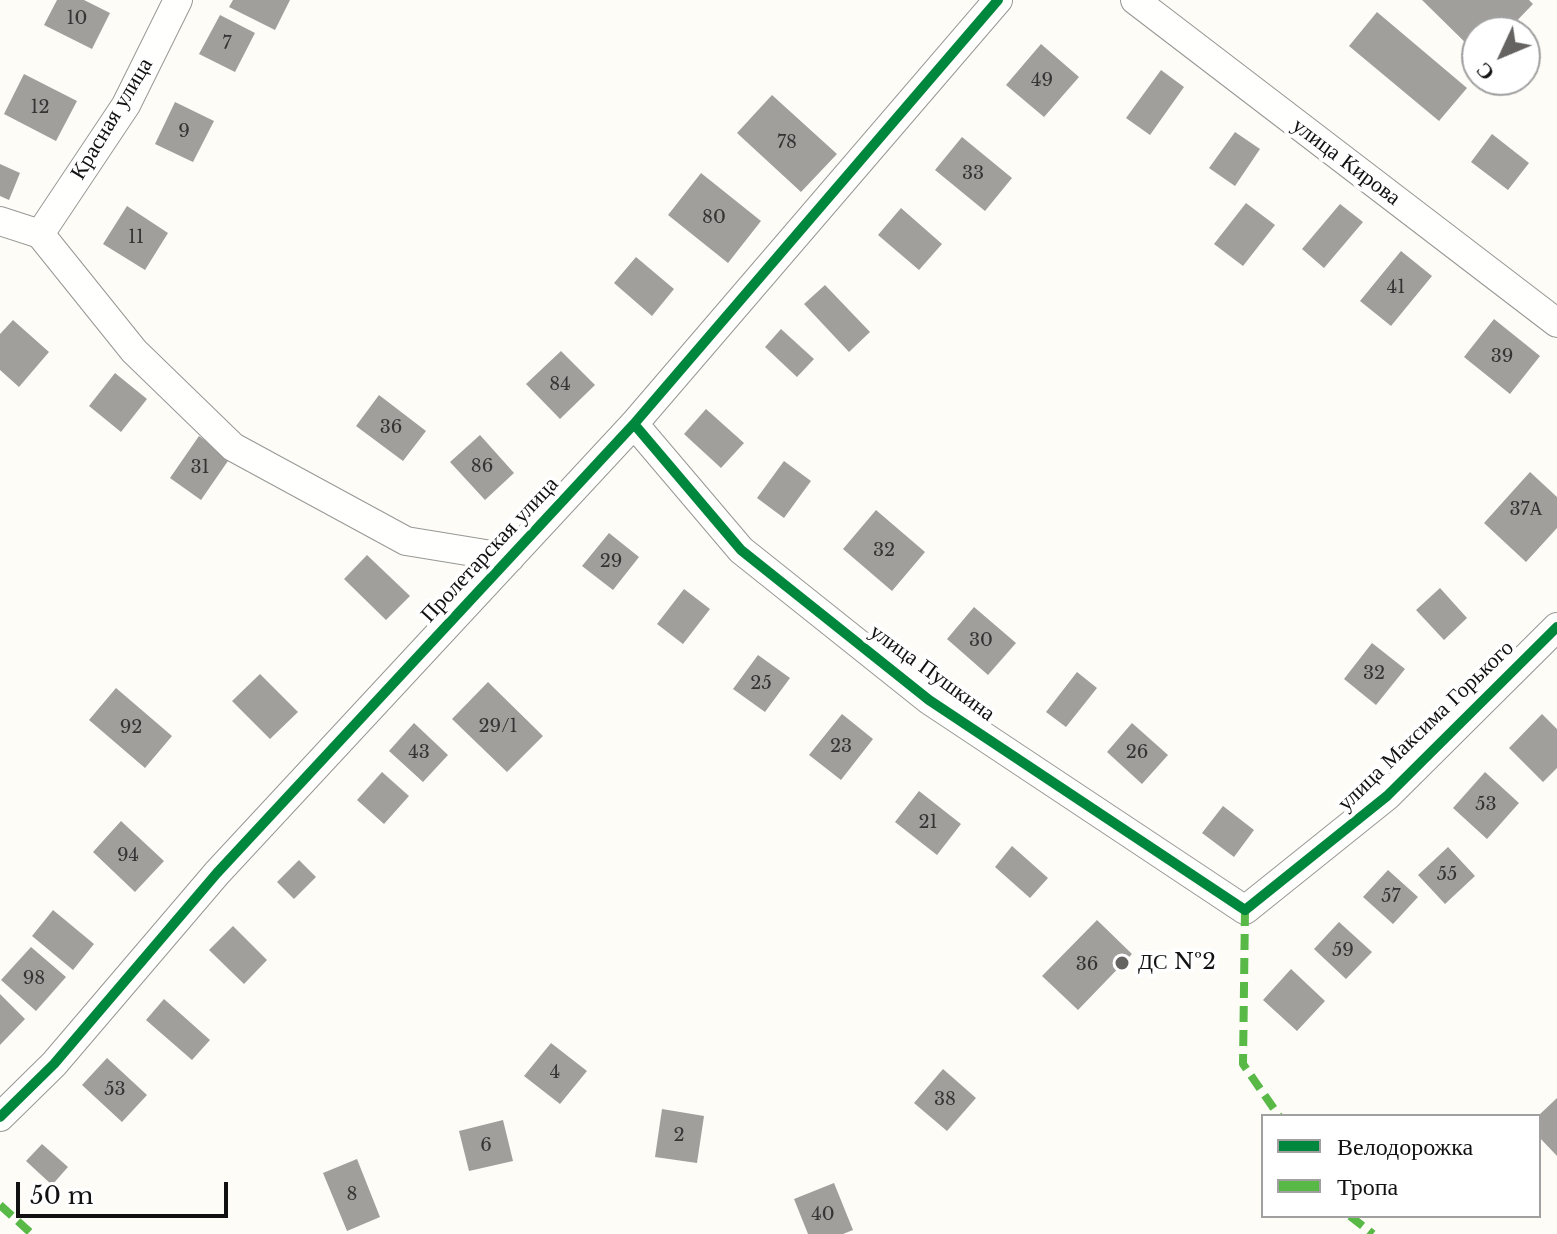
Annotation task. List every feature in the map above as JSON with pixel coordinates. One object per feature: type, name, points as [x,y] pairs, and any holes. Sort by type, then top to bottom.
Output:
[{"type":"street","name":"Красная улица","points":[[40,234],[126,105],[178,0]]},
{"type":"street","name":"Пролетарская улица","points":[[0,1117],[54,1064],[217,873],[634,424],[998,0]]},
{"type":"street","name":"улица Кирова","points":[[1135,0],[1557,323]]},
{"type":"street","points":[[0,221],[40,234],[134,351],[233,447],[406,541],[510,558]]},
{"type":"street","name":"улица Пушкина","points":[[634,424],[741,550],[929,700],[1245,910]]},
{"type":"street","name":"улица Максима Горького","points":[[1245,910],[1387,796],[1557,627]]},
{"type":"building","points":[[57,0],[84,0],[110,13],[92,49],[44,25]]},
{"type":"building","points":[[233,0],[290,0],[275,30],[229,7]]},
{"type":"building","points":[[1422,0],[1529,0],[1533,4],[1521,16],[1461,16],[1461,38]]},
{"type":"building","points":[[1377,12],[1461,83],[1461,95],[1439,121],[1349,46]]},
{"type":"building","points":[[220,15],[255,33],[235,72],[199,54]]},
{"type":"building","points":[[1041,44],[1079,77],[1044,117],[1006,85]]},
{"type":"building","points":[[1161,70],[1184,87],[1150,135],[1126,118]]},
{"type":"building","points":[[24,74],[77,101],[56,141],[4,114]]},
{"type":"building","points":[[772,95],[837,154],[801,192],[737,133]]},
{"type":"building","points":[[175,102],[214,121],[193,162],[155,144]]},
{"type":"building","points":[[1235,132],[1260,149],[1235,186],[1209,168]]},
{"type":"building","points":[[1492,134],[1529,163],[1508,190],[1471,162]]},
{"type":"building","points":[[962,137],[1012,178],[985,211],[935,170]]},
{"type":"building","points":[[0,164],[20,173],[9,200],[0,196]]},
{"type":"building","points":[[701,173],[761,221],[728,263],[668,215]]},
{"type":"building","points":[[1246,203],[1275,225],[1243,266],[1214,244]]},
{"type":"building","points":[[1340,204],[1363,222],[1324,268],[1302,249]]},
{"type":"building","points":[[127,206],[168,233],[145,270],[103,244]]},
{"type":"building","points":[[901,208],[942,244],[919,270],[878,235]]},
{"type":"building","points":[[1401,251],[1432,276],[1391,326],[1360,301]]},
{"type":"building","points":[[636,257],[674,289],[652,316],[614,283]]},
{"type":"building","points":[[825,285],[870,332],[849,352],[804,304]]},
{"type":"building","points":[[1494,319],[1540,356],[1510,394],[1464,357]]},
{"type":"building","points":[[13,320],[49,352],[19,387],[0,370],[0,334]]},
{"type":"building","points":[[781,329],[814,359],[797,377],[765,347]]},
{"type":"building","points":[[561,351],[595,385],[560,419],[526,384]]},
{"type":"building","points":[[115,373],[147,399],[121,432],[89,406]]},
{"type":"building","points":[[379,395],[426,431],[403,461],[356,426]]},
{"type":"building","points":[[706,409],[744,443],[721,468],[684,434]]},
{"type":"building","points":[[480,435],[514,473],[485,500],[450,462]]},
{"type":"building","points":[[199,436],[230,458],[201,500],[170,478]]},
{"type":"building","points":[[784,461],[811,481],[784,518],[757,498]]},
{"type":"building","points":[[1530,472],[1557,497],[1557,528],[1526,562],[1484,523]]},
{"type":"building","points":[[876,510],[925,552],[892,591],[843,549]]},
{"type":"building","points":[[609,533],[639,557],[613,590],[582,566]]},
{"type":"building","points":[[367,555],[410,596],[386,620],[344,579]]},
{"type":"building","points":[[1440,588],[1467,618],[1444,640],[1416,610]]},
{"type":"building","points":[[684,589],[710,609],[683,644],[657,624]]},
{"type":"building","points":[[974,607],[1016,643],[988,675],[947,639]]},
{"type":"building","points":[[1372,643],[1405,669],[1376,705],[1344,679]]},
{"type":"building","points":[[758,655],[790,678],[765,712],[733,689]]},
{"type":"building","points":[[1077,672],[1097,688],[1066,727],[1046,712]]},
{"type":"building","points":[[260,674],[298,712],[270,739],[232,701]]},
{"type":"building","points":[[488,682],[543,736],[507,772],[452,719]]},
{"type":"building","points":[[116,688],[172,736],[145,768],[89,720]]},
{"type":"building","points":[[842,714],[873,739],[841,780],[809,755]]},
{"type":"building","points":[[1542,714],[1557,729],[1557,768],[1543,782],[1509,748]]},
{"type":"building","points":[[414,723],[448,755],[423,782],[389,751]]},
{"type":"building","points":[[1132,723],[1168,755],[1142,784],[1107,752]]},
{"type":"building","points":[[382,772],[409,796],[384,824],[357,800]]},
{"type":"building","points":[[1485,772],[1519,803],[1487,839],[1453,808]]},
{"type":"building","points":[[919,791],[961,824],[937,855],[895,822]]},
{"type":"building","points":[[1223,806],[1254,830],[1234,857],[1202,833]]},
{"type":"building","points":[[121,821],[164,861],[135,892],[93,852]]},
{"type":"building","points":[[1012,846],[1048,878],[1030,898],[995,867]]},
{"type":"building","points":[[1448,847],[1475,876],[1445,904],[1418,875]]},
{"type":"building","points":[[299,860],[316,877],[294,899],[277,882]]},
{"type":"building","points":[[1388,870],[1418,897],[1393,924],[1363,897]]},
{"type":"building","points":[[53,910],[94,944],[73,970],[32,936]]},
{"type":"building","points":[[1097,920],[1132,954],[1078,1010],[1042,976]]},
{"type":"building","points":[[1339,922],[1372,952],[1346,979],[1314,949]]},
{"type":"building","points":[[233,926],[267,960],[244,984],[209,950]]},
{"type":"building","points":[[31,947],[66,977],[36,1011],[1,980]]},
{"type":"building","points":[[1291,969],[1325,1001],[1297,1031],[1263,1000]]},
{"type":"building","points":[[0,994],[25,1019],[0,1045]]},
{"type":"building","points":[[164,999],[210,1040],[192,1060],[146,1020]]},
{"type":"building","points":[[551,1043],[587,1071],[560,1104],[524,1076]]},
{"type":"building","points":[[107,1058],[147,1095],[122,1122],[82,1085]]},
{"type":"building","points":[[943,1069],[976,1098],[947,1131],[914,1103]]},
{"type":"building","points":[[1557,1098],[1557,1156],[1541,1139],[1540,1114]]},
{"type":"building","points":[[662,1109],[704,1116],[697,1163],[655,1157]]},
{"type":"building","points":[[503,1120],[513,1161],[469,1171],[459,1131]]},
{"type":"building","points":[[42,1144],[68,1167],[52,1185],[26,1161]]},
{"type":"building","points":[[357,1159],[380,1217],[347,1231],[323,1173]]},
{"type":"building","points":[[834,1183],[853,1230],[843,1234],[808,1234],[794,1199]]},
{"type":"marked path","points":[[1245,910],[1243,1064],[1278,1114]]},
{"type":"marked path","points":[[0,1205],[32,1234]]},
{"type":"marked path","points":[[1353,1218],[1373,1234]]},
{"type":"cycle path","points":[[0,1117],[54,1064],[217,873],[634,424],[998,0]]},
{"type":"cycle path","points":[[634,424],[741,550],[929,700],[1245,910],[1387,796],[1557,627]]},
{"type":"place","name":"ДС №2","points":[[1122,963]]}]
